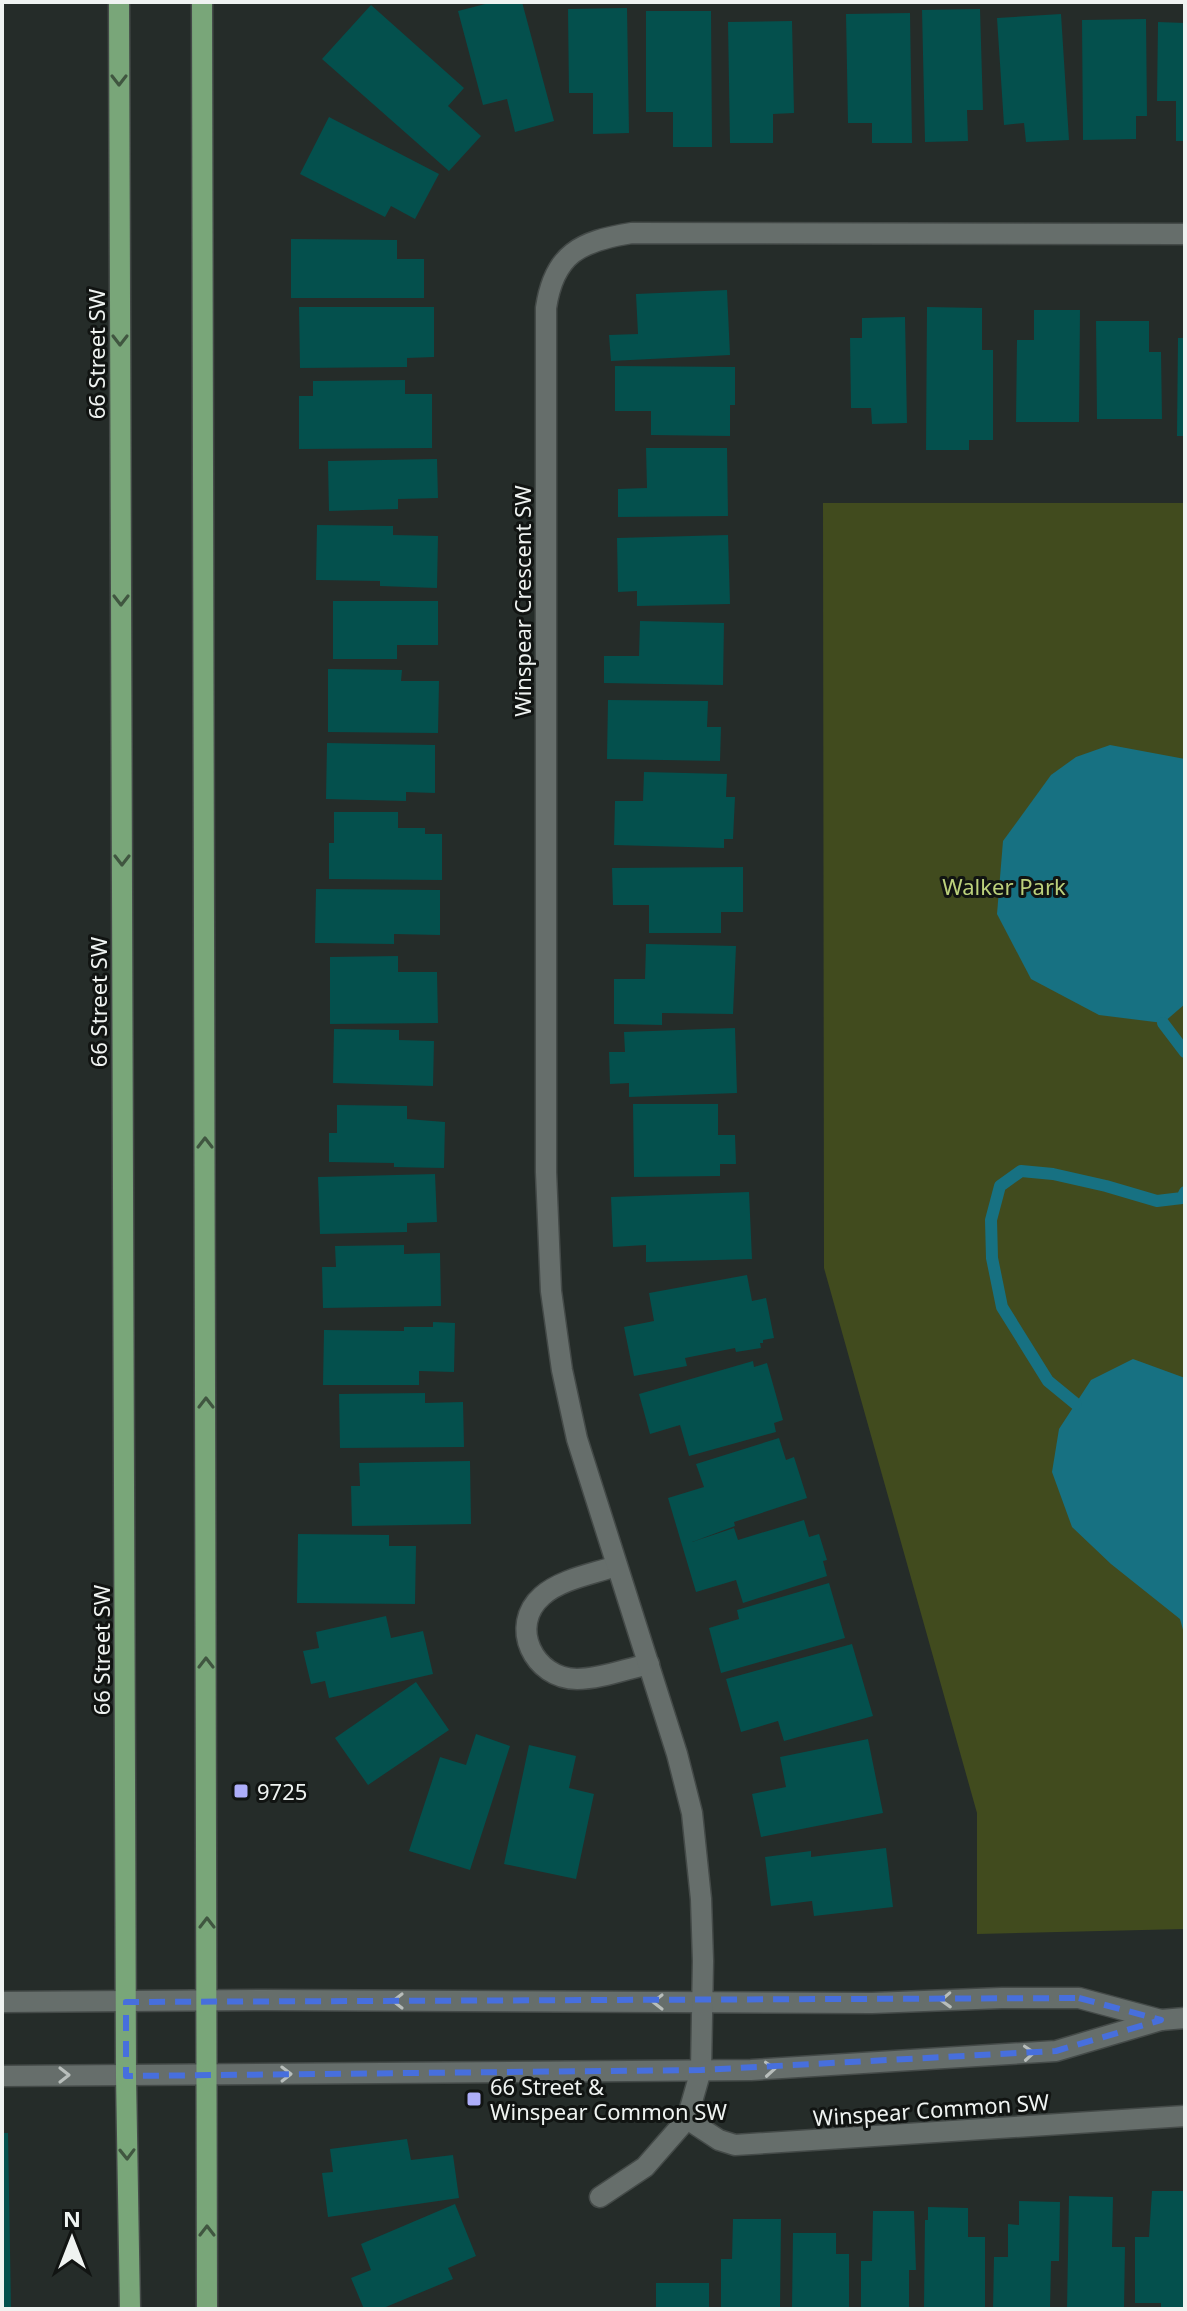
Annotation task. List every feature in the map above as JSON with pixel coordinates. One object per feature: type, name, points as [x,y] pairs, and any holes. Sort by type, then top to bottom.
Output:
[{"type":"main road","name":"66 Street SW","points":[[119,2],[126,2076]]},
{"type":"main road","points":[[202,2],[207,2309]]},
{"type":"main road","points":[[126,2076],[130,2309]]},
{"type":"street","name":"Winspear Crescent SW","points":[[701,2002],[701,1899],[696,1839],[677,1754],[577,1439],[562,1370],[551,1291],[547,1227],[546,308],[549,286],[556,270],[584,244],[632,233],[1185,234]]},
{"type":"street","points":[[616,1566],[557,1586],[542,1596],[532,1608],[525,1627],[527,1643],[538,1660],[555,1674],[575,1679],[649,1664]]},
{"type":"street","points":[[2,2002],[872,2003],[1079,1998],[1161,2020]]},
{"type":"street","points":[[600,2197],[645,2167],[687,2119],[701,2070],[701,2002]]},
{"type":"street","points":[[2,2076],[751,2070],[1056,2051],[1161,2020],[1185,2018]]},
{"type":"street","name":"Winspear Common SW","points":[[687,2119],[719,2140],[735,2145],[1185,2116]]},
{"type":"highlighted area","points":[[1079,1998],[1161,2020],[1056,2051],[701,2070],[126,2076],[126,2002]]},
{"type":"green space","name":"Walker Park","points":[[823,503],[1185,503],[1185,1929],[977,1934],[977,1813],[824,1268]]},
{"type":"water","points":[[1110,745],[1185,759],[1185,1004],[1163,1023],[1099,1015],[1031,979],[997,914],[1003,841],[1051,775],[1076,757]]},
{"type":"water","points":[[1133,1359],[1185,1378],[1185,1637],[1180,1619],[1111,1564],[1072,1527],[1052,1472],[1059,1429],[1091,1380]]},
{"type":"building","points":[[493,2],[522,2],[554,121],[515,132],[507,99],[483,105],[458,11]]},
{"type":"building","points":[[371,5],[464,88],[448,106],[481,136],[449,171],[322,59]]},
{"type":"building","points":[[627,8],[629,133],[593,134],[593,93],[569,93],[568,9]]},
{"type":"building","points":[[980,9],[983,110],[967,110],[968,141],[925,142],[922,10]]},
{"type":"building","points":[[646,11],[711,11],[712,147],[673,147],[673,112],[646,112]]},
{"type":"building","points":[[910,13],[912,143],[872,143],[872,123],[848,123],[846,14]]},
{"type":"building","points":[[1061,14],[1069,140],[1026,142],[1024,123],[1004,125],[997,18]]},
{"type":"building","points":[[1146,19],[1147,116],[1136,116],[1136,139],[1083,140],[1082,20]]},
{"type":"building","points":[[792,21],[794,113],[773,114],[773,143],[730,143],[728,22]]},
{"type":"building","points":[[1158,22],[1185,23],[1185,141],[1176,141],[1176,101],[1157,101]]},
{"type":"building","points":[[329,117],[439,174],[415,219],[391,206],[385,217],[300,174]]},
{"type":"building","points":[[291,239],[397,240],[397,259],[424,259],[424,298],[291,298]]},
{"type":"building","points":[[727,290],[730,355],[611,361],[609,335],[638,334],[636,294]]},
{"type":"building","points":[[299,307],[434,307],[434,357],[407,358],[407,367],[300,368]]},
{"type":"building","points":[[927,307],[982,308],[982,350],[993,350],[993,440],[969,440],[969,450],[926,450]]},
{"type":"building","points":[[1034,310],[1080,310],[1079,422],[1016,422],[1017,340],[1034,340]]},
{"type":"building","points":[[905,317],[907,423],[872,424],[871,408],[851,408],[850,338],[862,338],[862,318]]},
{"type":"building","points":[[1096,321],[1149,321],[1149,352],[1161,352],[1162,419],[1097,419]]},
{"type":"building","points":[[1178,338],[1185,338],[1185,436],[1177,436]]},
{"type":"building","points":[[615,366],[735,367],[735,405],[730,405],[730,436],[651,435],[651,411],[615,411]]},
{"type":"building","points":[[405,380],[405,394],[432,394],[432,448],[299,449],[299,396],[313,396],[313,381]]},
{"type":"building","points":[[646,448],[727,448],[728,516],[618,517],[618,489],[647,488]]},
{"type":"building","points":[[437,459],[438,498],[398,499],[398,509],[329,511],[328,461]]},
{"type":"building","points":[[317,525],[393,526],[393,535],[438,536],[437,588],[380,586],[380,581],[316,580]]},
{"type":"building","points":[[728,535],[730,604],[637,606],[637,591],[618,592],[617,538]]},
{"type":"building","points":[[333,601],[438,601],[438,645],[397,645],[397,659],[333,659]]},
{"type":"building","points":[[640,621],[724,623],[723,685],[604,683],[604,656],[639,656]]},
{"type":"building","points":[[328,669],[402,670],[401,681],[439,681],[438,733],[328,732]]},
{"type":"building","points":[[608,700],[708,701],[707,727],[721,727],[720,761],[607,759]]},
{"type":"building","points":[[327,743],[435,745],[435,793],[406,792],[406,801],[326,799]]},
{"type":"building","points":[[644,772],[727,774],[726,797],[735,797],[733,839],[724,839],[724,848],[614,845],[615,801],[643,801]]},
{"type":"building","points":[[334,812],[398,812],[398,828],[425,828],[425,834],[442,834],[442,880],[329,879],[329,843],[334,843]]},
{"type":"building","points":[[743,867],[743,912],[721,912],[721,933],[649,933],[649,905],[613,905],[612,868]]},
{"type":"building","points":[[316,889],[440,890],[440,935],[394,934],[394,944],[315,943]]},
{"type":"building","points":[[646,944],[736,946],[733,1014],[662,1013],[662,1025],[614,1024],[614,979],[645,979]]},
{"type":"building","points":[[398,956],[398,972],[437,972],[438,1023],[330,1024],[330,957]]},
{"type":"building","points":[[735,1028],[737,1093],[629,1097],[629,1083],[610,1084],[609,1052],[625,1052],[624,1032]]},
{"type":"building","points":[[334,1029],[399,1030],[399,1040],[434,1041],[433,1086],[333,1083]]},
{"type":"building","points":[[633,1104],[718,1104],[718,1135],[735,1135],[736,1164],[720,1164],[720,1176],[634,1177]]},
{"type":"building","points":[[337,1105],[407,1106],[407,1119],[445,1122],[444,1168],[329,1162],[329,1133],[337,1133]]},
{"type":"building","points":[[435,1174],[437,1222],[407,1223],[407,1232],[320,1234],[318,1177]]},
{"type":"building","points":[[749,1192],[752,1259],[646,1262],[646,1245],[613,1247],[611,1197]]},
{"type":"building","points":[[404,1245],[404,1254],[440,1253],[441,1306],[323,1308],[322,1267],[336,1267],[335,1246]]},
{"type":"building","points":[[747,1275],[752,1301],[766,1298],[774,1338],[763,1340],[761,1348],[736,1352],[735,1348],[685,1358],[687,1366],[634,1376],[624,1327],[654,1321],[649,1293]]},
{"type":"building","points":[[433,1322],[455,1323],[454,1372],[419,1371],[419,1385],[323,1385],[324,1330],[404,1331],[404,1327],[433,1327]]},
{"type":"building","points":[[753,1361],[754,1367],[767,1363],[783,1420],[774,1423],[776,1432],[689,1456],[680,1425],[650,1434],[639,1394]]},
{"type":"building","points":[[425,1393],[425,1403],[463,1402],[464,1447],[340,1448],[339,1394]]},
{"type":"building","points":[[779,1438],[786,1460],[794,1457],[807,1498],[734,1522],[735,1526],[692,1542],[734,1528],[738,1540],[804,1520],[809,1537],[819,1534],[827,1560],[823,1561],[827,1576],[743,1603],[736,1580],[696,1592],[668,1498],[704,1487],[696,1464]]},
{"type":"building","points":[[470,1461],[471,1524],[352,1526],[351,1486],[360,1486],[359,1463]]},
{"type":"building","points":[[298,1534],[389,1535],[389,1546],[416,1546],[415,1604],[297,1603]]},
{"type":"building","points":[[829,1583],[845,1638],[721,1673],[709,1628],[739,1619],[737,1610]]},
{"type":"building","points":[[386,1616],[391,1638],[423,1631],[433,1674],[329,1698],[325,1681],[311,1684],[303,1651],[319,1648],[316,1632]]},
{"type":"building","points":[[852,1644],[873,1716],[784,1741],[778,1721],[741,1732],[726,1679]]},
{"type":"building","points":[[416,1682],[449,1730],[368,1785],[335,1738]]},
{"type":"building","points":[[476,1734],[510,1746],[470,1870],[409,1851],[440,1757],[466,1765]]},
{"type":"building","points":[[868,1739],[883,1813],[761,1837],[752,1794],[786,1787],[780,1757]]},
{"type":"building","points":[[529,1745],[576,1756],[569,1788],[594,1794],[576,1879],[504,1864]]},
{"type":"building","points":[[886,1848],[893,1907],[814,1916],[812,1901],[771,1906],[765,1857],[811,1851],[811,1857]]},
{"type":"building","points":[[2,2133],[8,2133],[11,2309],[2,2309]]},
{"type":"building","points":[[407,2139],[411,2160],[453,2155],[459,2198],[328,2217],[322,2173],[333,2172],[330,2149]]},
{"type":"building","points":[[1152,2191],[1185,2191],[1185,2309],[1161,2309],[1161,2303],[1135,2303],[1135,2237],[1149,2237]]},
{"type":"building","points":[[1069,2196],[1113,2197],[1112,2247],[1125,2247],[1124,2309],[1067,2309]]},
{"type":"building","points":[[1019,2201],[1060,2202],[1059,2261],[1051,2261],[1050,2309],[993,2309],[994,2257],[1008,2257],[1008,2224],[1019,2225]]},
{"type":"building","points":[[455,2204],[476,2256],[448,2268],[453,2279],[381,2309],[364,2309],[351,2278],[371,2270],[361,2244]]},
{"type":"building","points":[[928,2207],[968,2208],[968,2237],[985,2237],[985,2307],[924,2307],[925,2220],[928,2220]]},
{"type":"building","points":[[873,2211],[914,2211],[916,2270],[909,2270],[909,2309],[861,2309],[861,2261],[872,2261]]},
{"type":"building","points":[[733,2219],[781,2219],[780,2309],[721,2309],[721,2259],[732,2259]]},
{"type":"building","points":[[793,2233],[836,2233],[836,2254],[849,2254],[849,2309],[792,2309]]},
{"type":"building","points":[[656,2283],[709,2283],[709,2309],[656,2309]]},
{"type":"waterway","points":[[1163,1023],[1185,1052]]},
{"type":"waterway","points":[[1076,1404],[1048,1381],[1002,1307],[992,1258],[991,1220],[1000,1186],[1021,1171],[1053,1174],[1157,1201],[1182,1198],[1185,1192]]},
{"type":"place","name":"9725","points":[[241,1791]]},
{"type":"place","name":"66 Street & Winspear Common SW","points":[[474,2099]]}]
